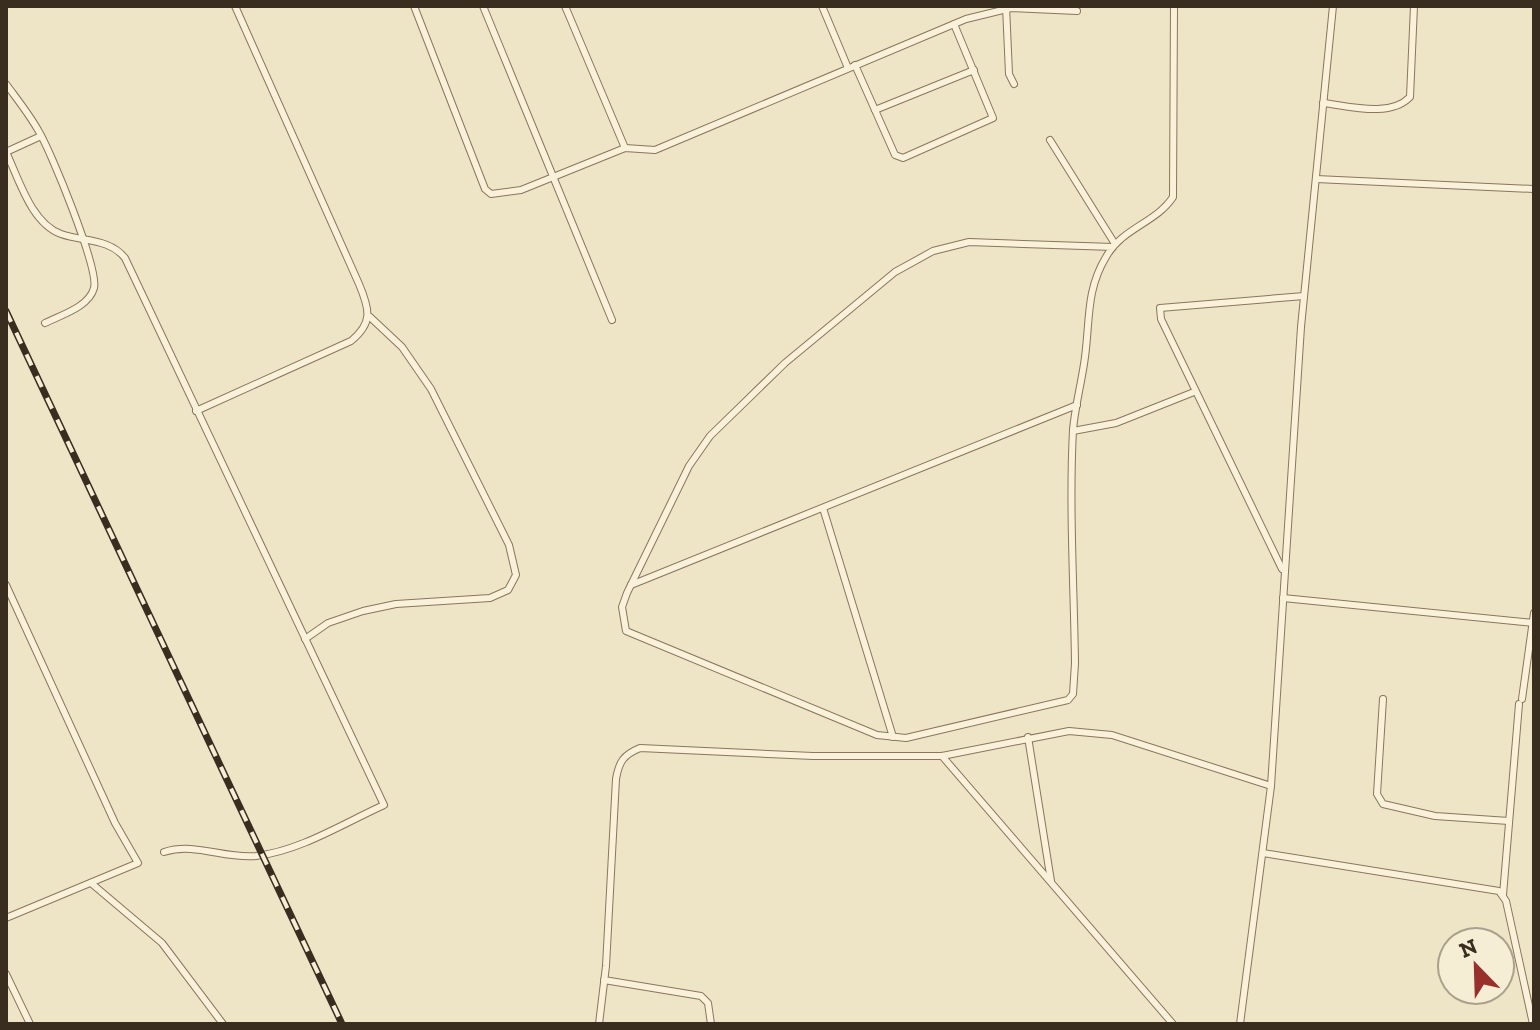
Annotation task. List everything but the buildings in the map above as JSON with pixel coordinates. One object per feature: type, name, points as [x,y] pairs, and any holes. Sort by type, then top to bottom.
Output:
[{"type":"lane","points":[[235,6],[359,284],[370,317],[402,347],[431,389],[509,545],[516,575],[508,590],[490,598],[407,603],[363,611],[328,623],[305,639]]},
{"type":"lane","points":[[414,6],[485,189],[491,194],[500,194],[554,176],[625,148],[655,150],[954,24],[1006,8],[1054,7],[1077,11]]},
{"type":"lane","points":[[483,6],[612,320]]},
{"type":"lane","points":[[565,6],[625,148]]},
{"type":"lane","points":[[822,6],[895,155],[903,158],[993,118],[954,24]]},
{"type":"lane","points":[[1114,245],[969,242],[933,251],[895,272],[785,363],[710,436],[689,466],[631,585],[622,607],[626,631],[877,735],[906,738],[1060,704],[1073,694],[1073,431],[1086,354],[1087,306],[1099,269],[1114,245],[1166,207],[1173,197],[1174,6]]},
{"type":"lane","points":[[1240,1024],[1271,786],[1304,296],[1333,6]]},
{"type":"lane","points":[[1323,103],[1385,109],[1404,104],[1410,97],[1414,6]]},
{"type":"lane","points":[[1006,8],[1009,74],[1014,84]]},
{"type":"lane","points":[[875,110],[974,70]]},
{"type":"lane","points":[[6,84],[41,136],[82,237],[94,279],[93,291],[80,306],[45,323]]},
{"type":"lane","points":[[41,136],[6,152],[40,218],[59,233],[82,237],[115,249],[125,258],[384,805],[299,843],[263,855],[225,856],[183,846],[164,852]]},
{"type":"lane","points":[[1050,140],[1114,245]]},
{"type":"lane","points":[[1316,179],[1534,189]]},
{"type":"lane","points":[[1284,572],[1194,392],[1161,319],[1160,308],[1304,296]]},
{"type":"lane","points":[[196,411],[351,341],[367,327],[370,317]]},
{"type":"lane","points":[[1073,431],[1116,423],[1194,392]]},
{"type":"lane","points":[[631,585],[1077,405]]},
{"type":"lane","points":[[823,508],[893,737]]},
{"type":"lane","points":[[6,585],[115,823],[138,863],[6,918]]},
{"type":"lane","points":[[1283,598],[1533,623]]},
{"type":"lane","points":[[1533,1024],[1503,895],[1520,701],[1534,613]]},
{"type":"lane","points":[[1383,699],[1377,794],[1383,804],[1435,816],[1509,821]]},
{"type":"lane","points":[[599,1024],[618,764],[626,754],[640,748],[813,756],[942,756],[1069,731],[1112,735],[1271,786]]},
{"type":"lane","points":[[1028,737],[1051,881]]},
{"type":"lane","points":[[942,756],[1173,1024]]},
{"type":"lane","points":[[1263,853],[1428,877],[1499,891],[1503,895]]},
{"type":"lane","points":[[91,883],[162,943],[223,1024]]},
{"type":"lane","points":[[6,974],[30,1024]]},
{"type":"lane","points":[[604,980],[701,996],[708,1003],[711,1024]]},
{"type":"railway","points":[[6,311],[342,1024]]}]
